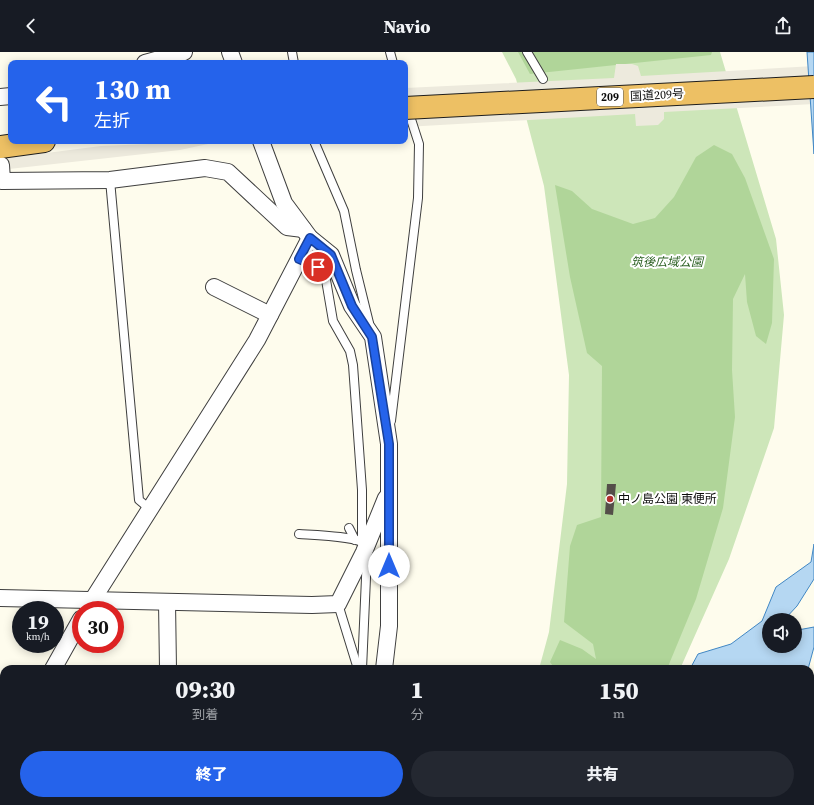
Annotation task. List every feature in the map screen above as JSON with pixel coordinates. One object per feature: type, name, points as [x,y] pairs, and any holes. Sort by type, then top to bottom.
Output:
[{"type":"highway","name":"国道209号","points":[[408,108],[814,86]]},
{"type":"highway","points":[[1,156],[35,144]]},
{"type":"street","points":[[156,60],[184,52]]},
{"type":"street","points":[[263,144],[284,203],[307,233],[331,255],[352,306],[372,337],[389,444],[389,626],[384,665]]},
{"type":"street","points":[[1,156],[2,181],[110,180],[205,168],[228,172],[287,227],[307,233]]},
{"type":"street","points":[[92,601],[257,340],[299,259],[307,233]]},
{"type":"street","points":[[214,287],[270,315]]},
{"type":"street","points":[[124,604],[167,602],[304,605],[338,604],[361,543],[389,490]]},
{"type":"street","points":[[0,598],[72,604]]},
{"type":"street","points":[[167,602],[168,665]]},
{"type":"street","points":[[55,665],[72,635]]},
{"type":"lane","points":[[527,52],[543,79]]},
{"type":"lane","points":[[389,444],[418,198],[419,144],[408,109]]},
{"type":"lane","points":[[315,144],[344,211],[372,337]]},
{"type":"lane","points":[[110,180],[139,500],[150,509]]},
{"type":"lane","points":[[299,259],[318,267],[326,280],[333,321],[350,351],[353,365],[362,490],[362,665]]},
{"type":"lane","points":[[349,528],[361,543]]},
{"type":"lane","points":[[300,534],[361,543]]},
{"type":"lane","points":[[338,604],[357,665]]},
{"type":"green space","name":"筑後広域公園","points":[[502,52],[720,52],[776,239],[784,315],[774,428],[729,559],[682,665],[540,665],[549,632],[567,484],[569,375],[544,186],[516,79]]},
{"type":"green space","points":[[518,52],[712,52],[711,55],[530,74]]},
{"type":"green space","points":[[714,145],[732,154],[745,178],[774,259],[772,323],[766,344],[756,336],[747,302],[745,274],[733,299],[732,370],[735,417],[723,508],[696,599],[669,665],[552,665],[550,662],[560,640],[582,649],[596,659],[593,644],[564,622],[570,546],[577,525],[601,517],[602,366],[587,353],[570,277],[555,185],[572,191],[592,209],[633,224],[655,218],[674,197],[696,157]]},
{"type":"shaded area","points":[[616,64],[632,64],[638,66],[641,76],[814,66],[814,77],[408,97],[408,88],[614,78]]},
{"type":"shaded area","points":[[814,96],[814,104],[664,112],[664,119],[658,125],[636,126],[635,114],[408,127],[408,117]]},
{"type":"shaded area","points":[[208,144],[180,150],[0,170],[0,159],[101,146]]},
{"type":"water","points":[[807,52],[814,52],[814,154]]},
{"type":"water","points":[[814,544],[814,579],[797,606],[790,613],[765,613],[776,587],[811,562]]},
{"type":"water","points":[[762,621],[762,653],[802,653],[802,629],[814,627],[814,647],[809,665],[692,665],[698,654],[731,644]]},
{"type":"building","name":"中ノ島公園 東便所","points":[[607,484],[616,484],[613,515],[605,514]]},
{"type":"place","name":"中ノ島公園 東便所","points":[[610,499]]},
{"type":"route","points":[[318,267],[299,259],[310,238],[331,255],[352,306],[372,337],[389,444],[389,566]]}]
